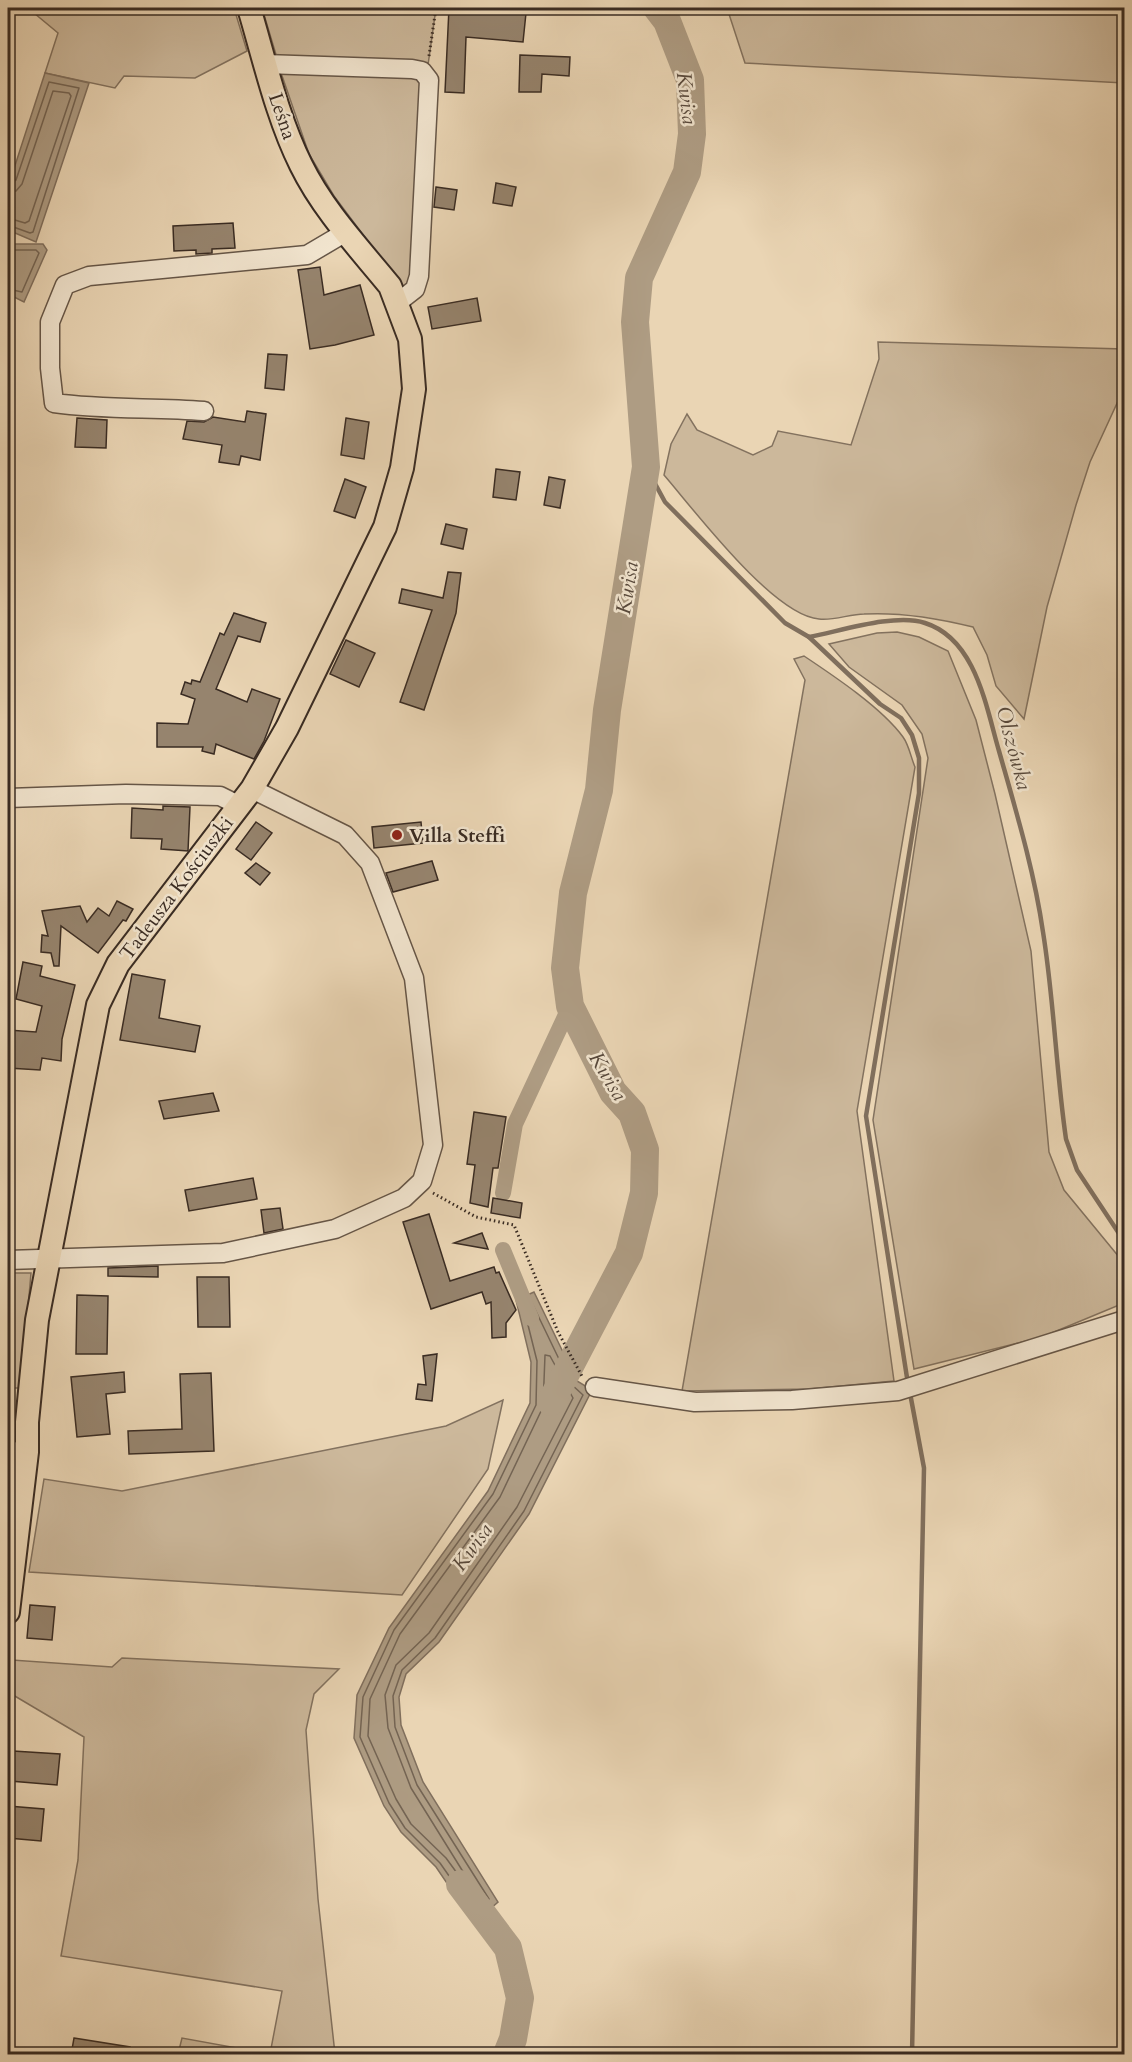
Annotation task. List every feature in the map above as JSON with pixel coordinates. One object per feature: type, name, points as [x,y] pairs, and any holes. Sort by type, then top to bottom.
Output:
[{"type":"main road","name":"Leśna","points":[[249,8],[265,63],[300,164],[340,224]]},
{"type":"main road","name":"Tadeusza Kościuszki","points":[[8,1612],[17,1452],[27,1422],[36,1330],[98,1005],[118,964],[246,798],[287,728],[378,544],[397,491],[414,389],[410,339],[390,286],[340,224]]},
{"type":"street","points":[[265,63],[418,70],[429,80],[430,96],[419,276],[415,289],[397,303]]},
{"type":"street","points":[[204,411],[156,407],[90,408],[54,403],[50,368],[50,321],[65,285],[89,276],[307,255],[340,224]]},
{"type":"street","points":[[8,798],[126,794],[246,798],[345,835],[370,863],[414,978],[433,1145],[418,1184],[404,1198],[335,1229],[235,1251],[49,1261],[8,1260]]},
{"type":"street","points":[[595,1387],[695,1402],[792,1400],[909,1387],[1124,1320]]},
{"type":"path","points":[[418,70],[428,65],[436,8]]},
{"type":"path","points":[[418,1184],[476,1217],[514,1225],[539,1288],[580,1375],[595,1387]]},
{"type":"shaded area","points":[[28,8],[234,8],[247,51],[195,78],[124,76],[115,88],[45,73],[58,33]]},
{"type":"shaded area","points":[[262,8],[436,8],[428,65],[277,58]]},
{"type":"shaded area","points":[[727,8],[1124,8],[1124,83],[745,63]]},
{"type":"shaded area","points":[[279,67],[390,72],[423,80],[415,279],[403,288],[334,196],[309,154]]},
{"type":"shaded area","points":[[878,342],[1124,349],[1124,388],[1090,462],[1076,505],[1047,607],[1024,719],[996,686],[987,655],[973,627],[905,615],[859,614],[819,619],[800,613],[780,600],[736,559],[664,475],[671,444],[687,414],[697,430],[753,455],[772,446],[778,431],[851,445],[879,359]]},
{"type":"shaded area","points":[[897,632],[919,637],[948,651],[976,720],[1031,951],[1049,1152],[1064,1190],[1124,1263],[1124,1303],[1042,1337],[914,1369],[873,1120],[928,758],[922,734],[902,705],[849,667],[829,644],[877,633]]},
{"type":"shaded area","points":[[804,656],[857,693],[894,726],[905,740],[915,767],[857,1111],[894,1381],[809,1389],[682,1391],[805,680],[794,659]]},
{"type":"shaded area","points":[[8,1273],[31,1273],[21,1388],[8,1388]]},
{"type":"shaded area","points":[[503,1400],[488,1469],[402,1595],[29,1572],[44,1479],[122,1491],[446,1426]]},
{"type":"shaded area","points":[[122,1658],[339,1669],[314,1694],[306,1730],[318,1899],[335,2054],[270,2054],[282,1991],[61,1956],[78,1860],[84,1737],[8,1692],[12,1660],[112,1667]]},
{"type":"shaded area","points":[[182,2038],[270,2054],[178,2054]]},
{"type":"water","points":[[45,73],[89,83],[36,242],[8,230],[8,187]]},
{"type":"water","points":[[8,244],[43,244],[47,250],[24,302],[8,294]]},
{"type":"water","points":[[534,1292],[577,1381],[592,1390],[529,1514],[439,1642],[406,1674],[399,1697],[401,1725],[423,1782],[498,1902],[474,1923],[436,1867],[401,1832],[384,1806],[354,1738],[357,1695],[389,1628],[488,1491],[530,1403],[531,1362],[516,1300]]},
{"type":"building","points":[[449,8],[526,13],[523,42],[466,37],[464,93],[445,92]]},
{"type":"building","points":[[520,55],[570,57],[569,76],[542,74],[541,92],[519,92]]},
{"type":"building","points":[[496,183],[516,187],[512,206],[493,203]]},
{"type":"building","points":[[436,187],[457,190],[454,210],[434,207]]},
{"type":"building","points":[[233,223],[235,248],[212,249],[212,253],[196,254],[196,250],[174,251],[173,226]]},
{"type":"building","points":[[320,267],[324,295],[360,285],[374,335],[310,349],[298,270]]},
{"type":"building","points":[[477,298],[481,321],[432,329],[428,307]]},
{"type":"building","points":[[268,354],[287,355],[284,390],[265,388]]},
{"type":"building","points":[[247,411],[266,414],[260,460],[241,456],[239,465],[219,462],[222,445],[183,439],[187,421],[204,422],[213,417],[245,422]]},
{"type":"building","points":[[77,418],[107,420],[106,448],[75,447]]},
{"type":"building","points":[[346,418],[369,422],[364,459],[341,455]]},
{"type":"building","points":[[496,469],[520,472],[516,500],[493,497]]},
{"type":"building","points":[[549,477],[565,480],[560,508],[544,505]]},
{"type":"building","points":[[345,479],[366,487],[355,518],[334,511]]},
{"type":"building","points":[[446,524],[467,529],[463,549],[441,544]]},
{"type":"building","points":[[448,572],[461,573],[456,613],[424,710],[400,702],[432,610],[399,603],[402,589],[443,598]]},
{"type":"building","points":[[234,613],[266,623],[260,642],[238,636],[216,689],[247,702],[252,689],[280,699],[264,741],[254,759],[216,744],[214,754],[202,751],[203,747],[157,747],[157,723],[188,724],[195,699],[181,694],[185,682],[191,684],[192,680],[200,682],[220,633],[224,635]]},
{"type":"building","points":[[346,640],[375,653],[359,687],[330,674]]},
{"type":"building","points":[[163,806],[190,807],[188,851],[161,849],[162,839],[131,838],[132,808],[163,810]]},
{"type":"building","points":[[256,822],[272,833],[251,860],[236,849]]},
{"type":"building","name":"Villa Steffi","points":[[421,822],[423,843],[374,848],[372,827]]},
{"type":"building","points":[[432,861],[438,880],[393,892],[386,873]]},
{"type":"building","points":[[256,863],[270,873],[260,885],[245,873]]},
{"type":"building","points":[[117,901],[133,909],[126,921],[123,920],[98,953],[61,926],[59,966],[54,966],[51,953],[41,952],[42,935],[48,936],[42,911],[80,906],[87,922],[98,908],[109,916]]},
{"type":"building","points":[[23,962],[42,966],[40,976],[75,985],[62,1039],[61,1061],[42,1058],[40,1070],[8,1068],[8,1030],[36,1032],[42,1006],[16,999]]},
{"type":"building","points":[[132,974],[165,980],[159,1018],[200,1026],[195,1052],[120,1040]]},
{"type":"building","points":[[213,1093],[219,1111],[164,1119],[159,1101]]},
{"type":"building","points":[[474,1112],[506,1117],[498,1168],[493,1168],[488,1207],[470,1203],[475,1165],[467,1164]]},
{"type":"building","points":[[253,1178],[257,1199],[189,1211],[185,1190]]},
{"type":"building","points":[[493,1198],[522,1203],[520,1218],[491,1213]]},
{"type":"building","points":[[280,1208],[283,1229],[264,1233],[261,1210]]},
{"type":"building","points":[[429,1214],[450,1281],[494,1267],[496,1273],[499,1272],[516,1310],[506,1323],[506,1337],[492,1338],[491,1302],[486,1304],[482,1292],[431,1309],[403,1222]]},
{"type":"building","points":[[482,1233],[488,1249],[454,1243]]},
{"type":"building","points":[[158,1266],[158,1277],[108,1276],[108,1268]]},
{"type":"building","points":[[197,1277],[229,1277],[230,1327],[198,1327]]},
{"type":"building","points":[[77,1295],[108,1296],[107,1354],[76,1354]]},
{"type":"building","points":[[437,1354],[432,1401],[416,1399],[418,1384],[426,1385],[423,1356]]},
{"type":"building","points":[[124,1372],[125,1392],[106,1394],[110,1434],[77,1437],[71,1377]]},
{"type":"building","points":[[211,1373],[214,1451],[129,1454],[128,1431],[182,1429],[180,1374]]},
{"type":"building","points":[[30,1605],[55,1607],[52,1640],[27,1638]]},
{"type":"building","points":[[13,1751],[60,1754],[57,1785],[10,1781]]},
{"type":"building","points":[[8,1806],[44,1809],[41,1841],[8,1838]]},
{"type":"building","points":[[74,2038],[130,2047],[129,2055],[71,2055]]},
{"type":"waterway","name":"Kwisa","points":[[551,1402],[629,1253],[644,1193],[645,1150],[632,1113],[613,1092],[570,1006],[565,968],[573,893],[599,790],[607,710],[646,467],[635,322],[639,278],[687,172],[692,134],[690,80],[667,21],[657,8]]},
{"type":"waterway","name":"Olszówka","points":[[646,467],[665,502],[785,623],[809,637],[884,621],[913,620],[942,631],[967,659],[976,676],[989,715],[1035,886],[1047,958],[1066,1139],[1077,1170],[1124,1241]]},
{"type":"waterway","points":[[809,637],[880,704],[901,718],[912,735],[919,758],[919,793],[866,1116],[908,1384]]},
{"type":"waterway","points":[[503,1193],[515,1124],[570,1006]]},
{"type":"waterway","points":[[503,1250],[531,1318]]},
{"type":"waterway","points":[[910,1393],[924,1468],[912,2054]]},
{"type":"waterway","name":"Kwisa","points":[[460,1884],[508,1948],[520,1998],[513,2039],[507,2054]]},
{"type":"place","name":"Villa Steffi","points":[[397,835]]}]
